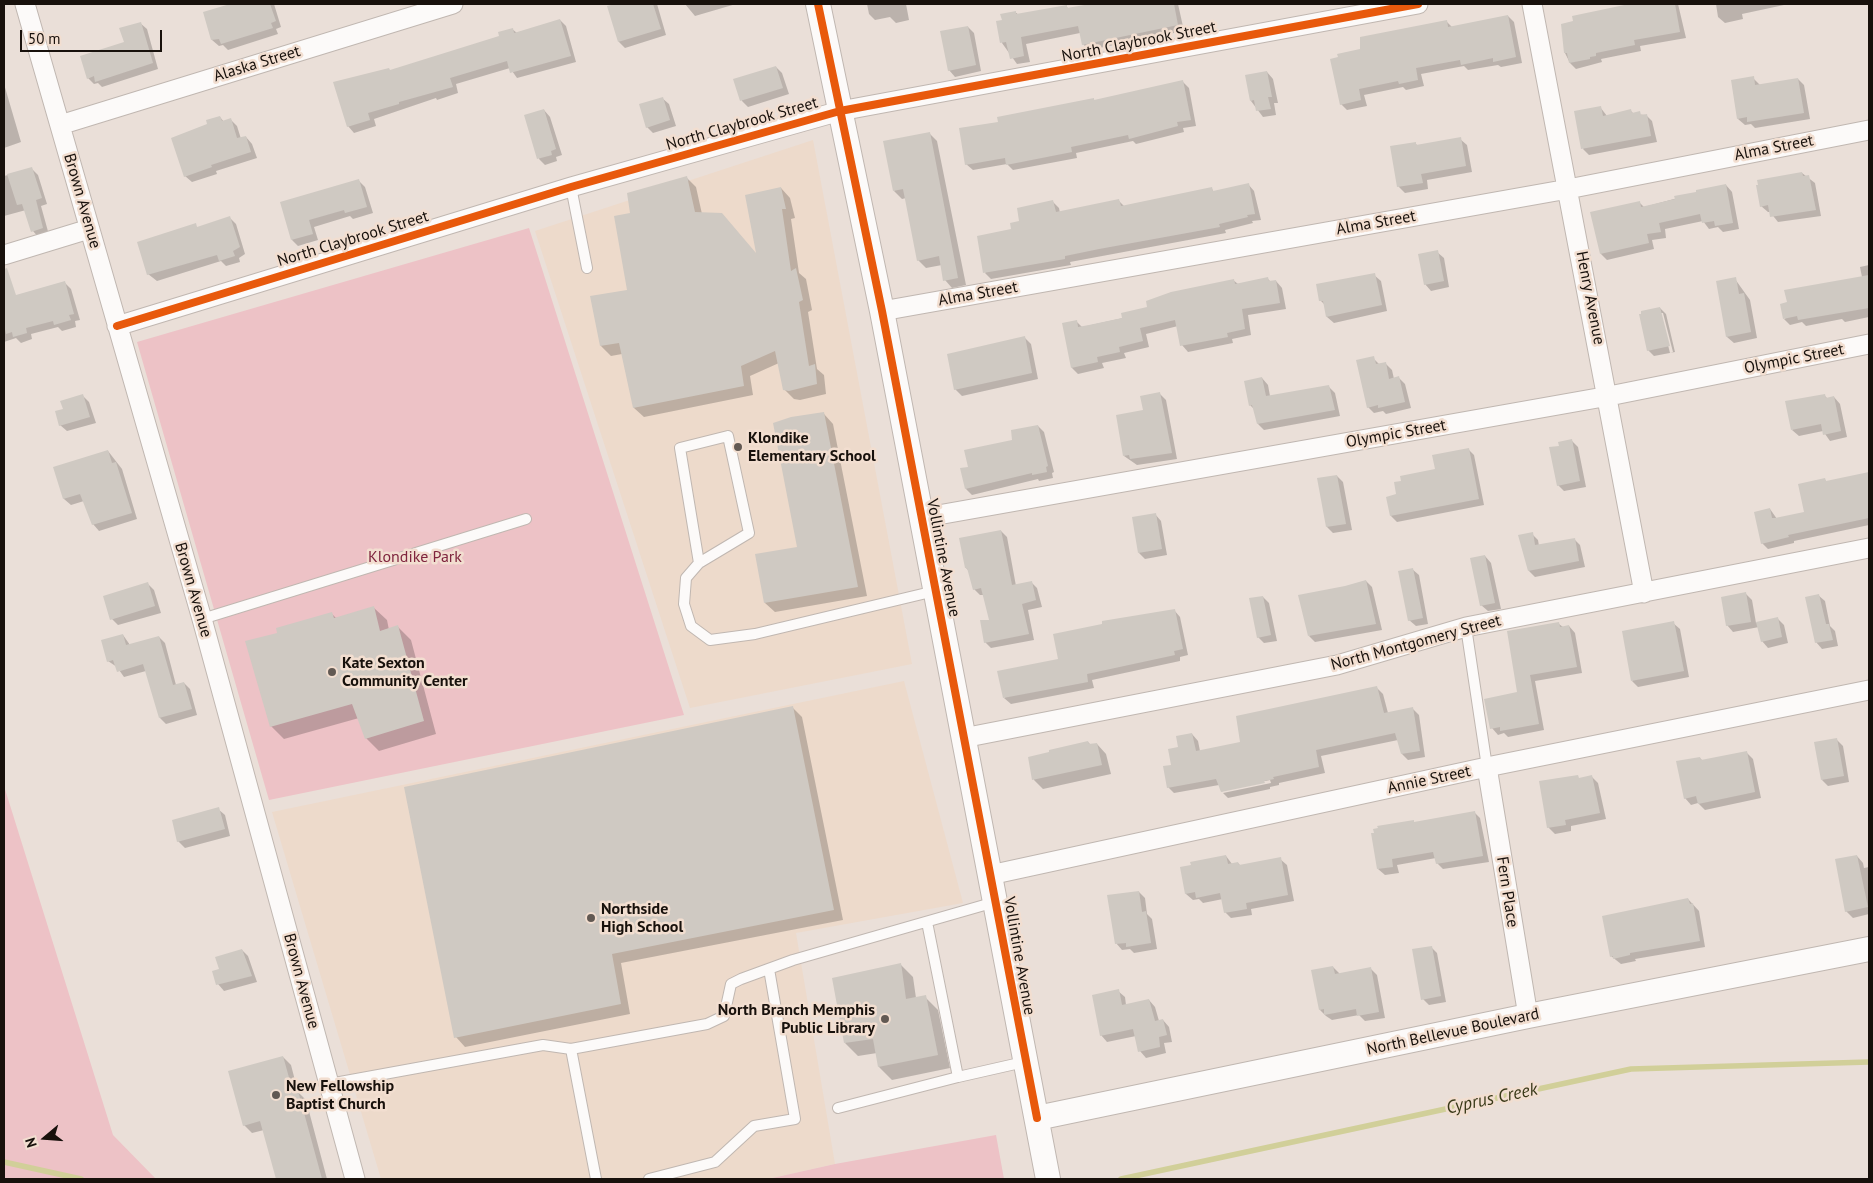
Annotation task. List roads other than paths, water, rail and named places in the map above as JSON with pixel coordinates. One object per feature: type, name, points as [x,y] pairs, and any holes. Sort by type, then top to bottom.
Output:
[{"type":"street","name":"Brown Avenue","points":[[25,4],[202,619],[355,1179]]},
{"type":"street","name":"Alaska Street","points":[[60,124],[453,4]]},
{"type":"street","name":"Vollintine Avenue","points":[[818,4],[882,311],[1024,1062],[1048,1179]]},
{"type":"street","name":"North Claybrook Street","points":[[117,326],[571,187],[840,111],[1418,4]]},
{"type":"street","name":"Henry Avenue","points":[[1532,4],[1609,396],[1644,593]]},
{"type":"street","name":"Alma Street","points":[[882,311],[1568,189],[1869,130]]},
{"type":"street","points":[[4,255],[89,229]]},
{"type":"street","name":"Olympic Street","points":[[921,518],[1609,396],[1869,344]]},
{"type":"street","name":"North Montgomery Street","points":[[963,738],[1337,665],[1466,627],[1869,548]]},
{"type":"street","name":"Annie Street","points":[[990,875],[1487,767],[1869,690]]},
{"type":"street","name":"Fern Place","points":[[1487,767],[1528,1016]]},
{"type":"street","name":"North Bellevue Boulevard","points":[[1037,1118],[1528,1016],[1869,949]]},
{"type":"lane","points":[[571,187],[587,268]]},
{"type":"lane","points":[[699,563],[680,448],[728,436],[749,533],[699,563],[686,578],[684,604],[691,626],[710,640],[755,634],[935,590]]},
{"type":"lane","points":[[202,619],[526,519]]},
{"type":"lane","points":[[1466,627],[1487,767]]},
{"type":"lane","points":[[329,1084],[544,1045],[571,1049],[706,1024],[724,1016],[731,984],[769,969],[995,902]]},
{"type":"lane","points":[[927,922],[958,1078]]},
{"type":"lane","points":[[649,1179],[714,1162],[754,1126],[795,1118],[769,969]]},
{"type":"lane","points":[[571,1049],[596,1179]]},
{"type":"lane","points":[[838,1108],[1024,1062]]},
{"type":"waterway","name":"Cyprus Creek","points":[[1121,1179],[1631,1069],[1869,1062]]},
{"type":"waterway","name":"Cyprus Creek","points":[[4,1162],[81,1179]]},
{"type":"place","name":"Klondike Elementary School","points":[[738,447]]},
{"type":"place","name":"Kate Sexton Community Center","points":[[332,672]]},
{"type":"place","name":"Northside High School","points":[[591,918]]},
{"type":"place","name":"North Branch Memphis Public Library","points":[[885,1019]]},
{"type":"place","name":"New Fellowship Baptist Church","points":[[276,1095]]},
{"type":"park label","name":"Klondike Park","points":[[415,557]]}]
